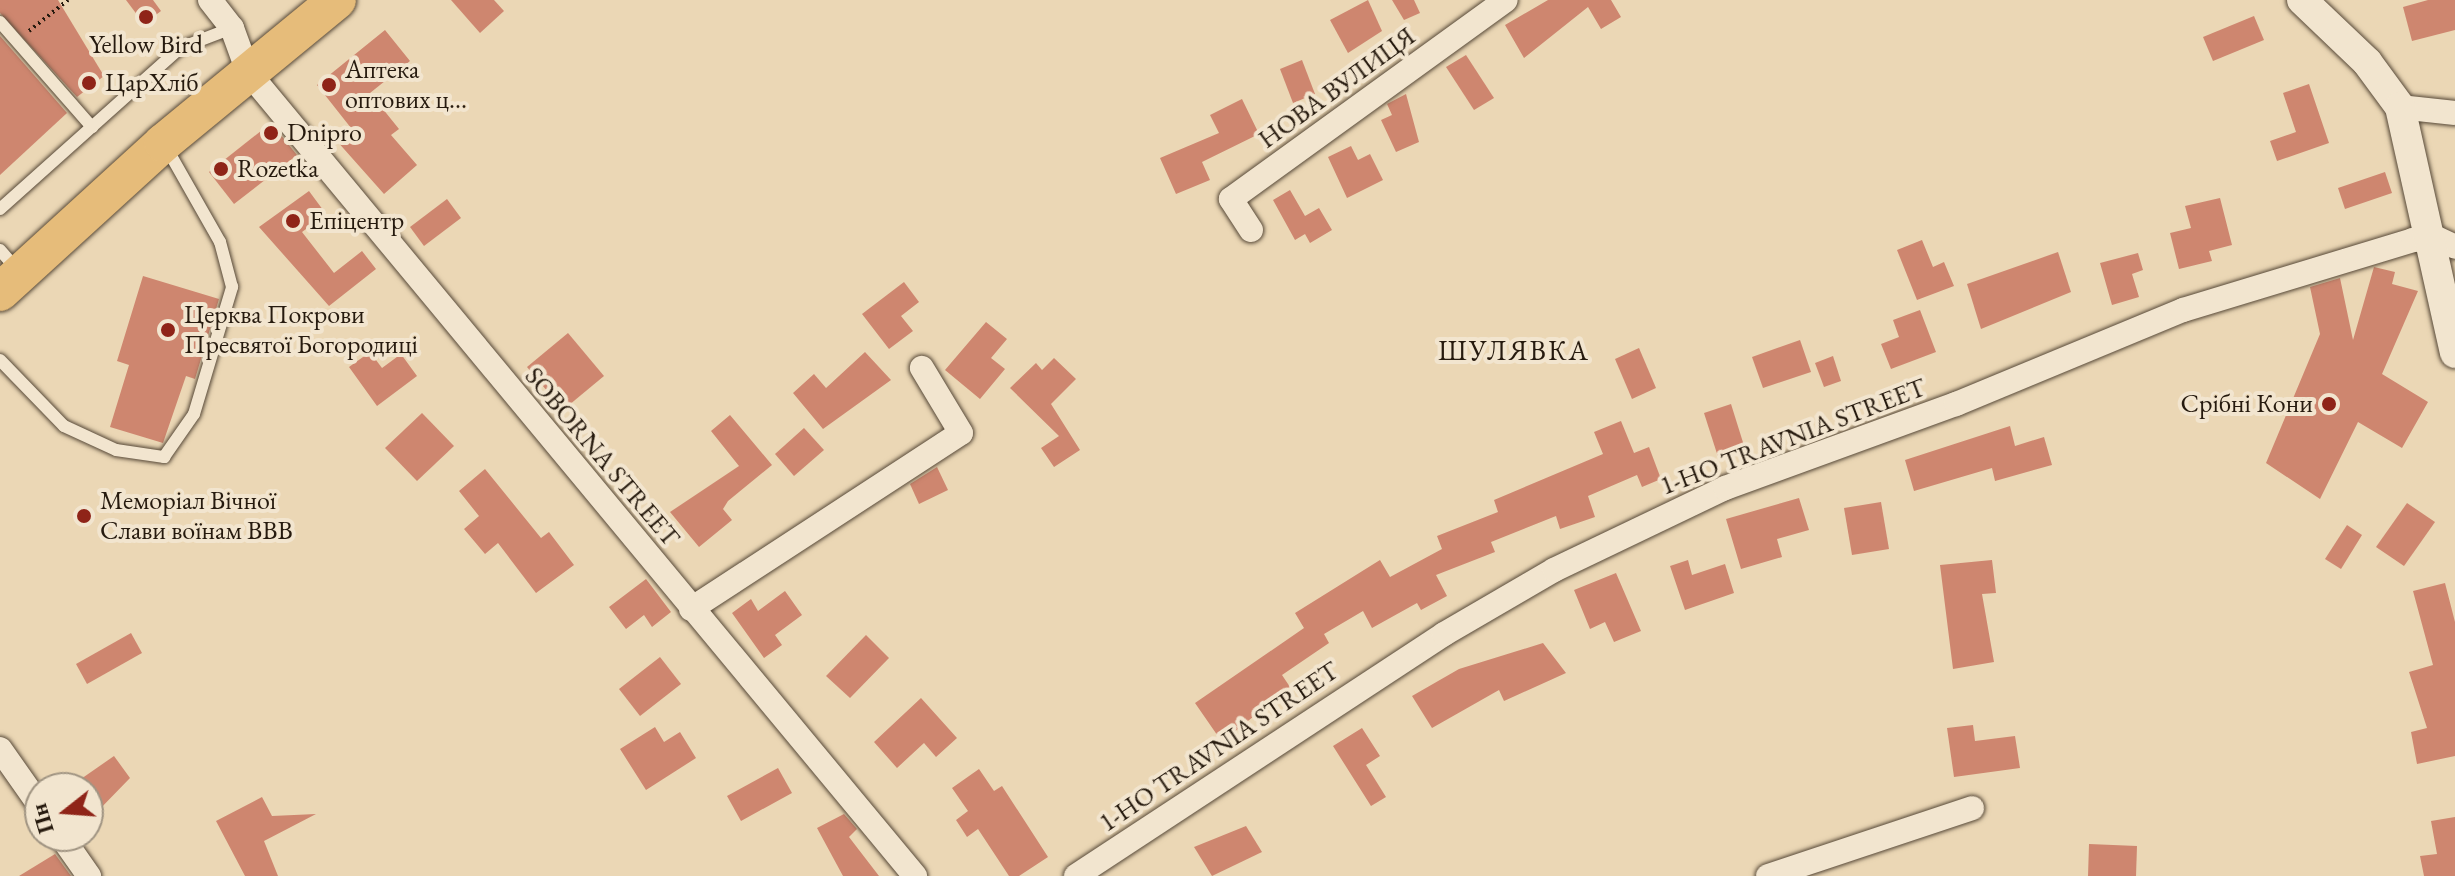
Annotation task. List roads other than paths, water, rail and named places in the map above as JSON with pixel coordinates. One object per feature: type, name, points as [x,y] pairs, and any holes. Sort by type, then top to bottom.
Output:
[{"type":"main road","points":[[7,272],[337,0]]},
{"type":"street","name":"SOBORNA STREET","points":[[210,0],[232,28],[248,72],[915,876]]},
{"type":"street","name":"НОВА ВУЛИЦЯ","points":[[1251,230],[1231,199],[1506,0]]},
{"type":"street","points":[[2302,0],[2367,62],[2400,107],[2444,242],[2455,353]]},
{"type":"street","points":[[2400,107],[2455,113]]},
{"type":"street","name":"1-HO TRAVNIA STREET","points":[[1076,876],[1444,634],[1554,570],[1725,488],[2183,310],[2444,242]]},
{"type":"street","points":[[691,609],[961,433],[922,368]]},
{"type":"street","points":[[0,749],[24,783]]},
{"type":"street","points":[[1768,876],[1972,808]]},
{"type":"street","points":[[72,852],[89,876]]},
{"type":"lane","points":[[0,22],[92,127]]},
{"type":"lane","points":[[0,209],[180,48],[232,28]]},
{"type":"lane","points":[[0,360],[64,426],[116,450],[164,457],[194,414],[232,287],[220,242],[163,143]]},
{"type":"place","name":"Yellow Bird","points":[[146,17]]},
{"type":"place","name":"ЦарХліб","points":[[89,83]]},
{"type":"place","name":"Аптека оптових ц...","points":[[329,85]]},
{"type":"place","name":"Dnipro","points":[[271,133]]},
{"type":"place","name":"Rozetka","points":[[221,169]]},
{"type":"place","name":"Епіцентр","points":[[293,221]]},
{"type":"place","name":"Церква Покрови Пресвятої Богородиці","points":[[168,330]]},
{"type":"place","name":"Срібні Кони","points":[[2329,404]]},
{"type":"place","name":"Меморіал Вічної Слави воїнам ВВВ","points":[[84,516]]},
{"type":"district","name":"ШУЛЯВКА","points":[[1514,350]]}]
